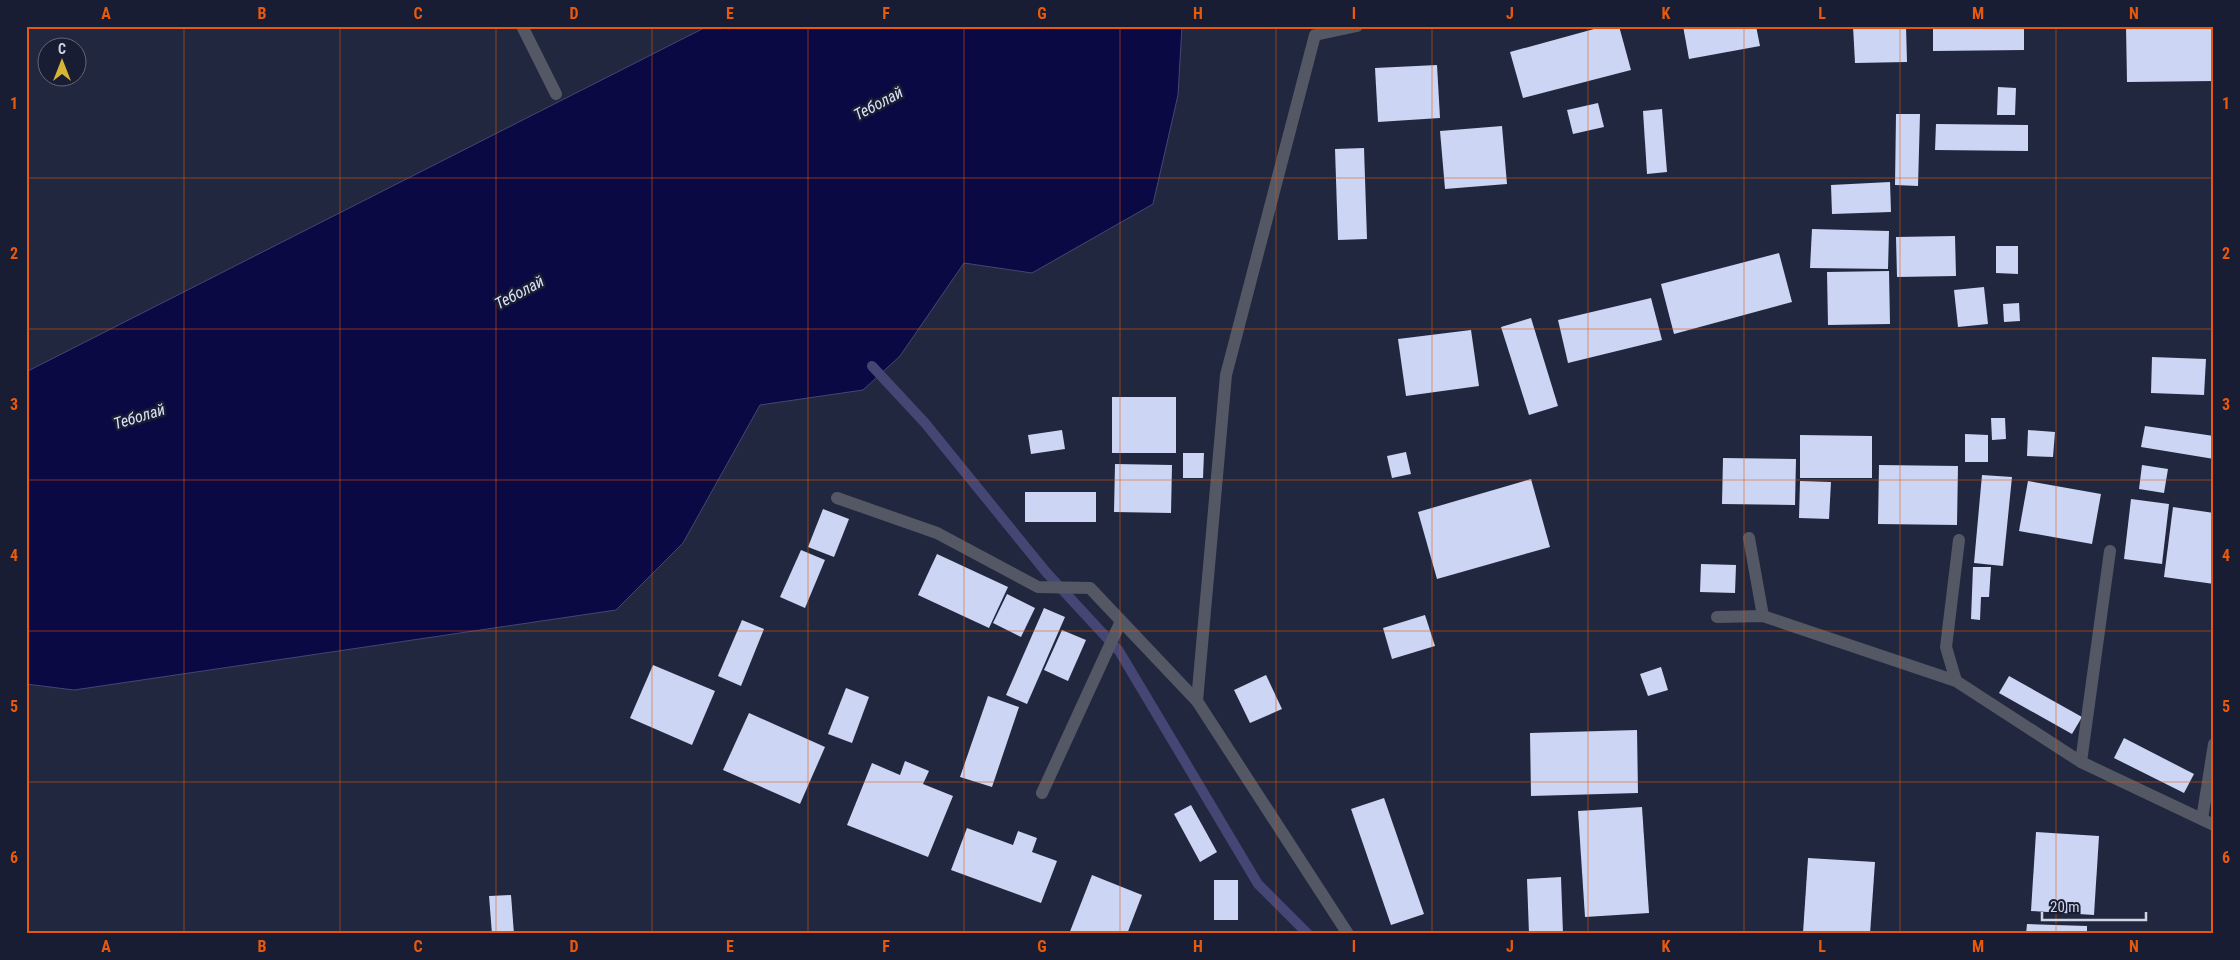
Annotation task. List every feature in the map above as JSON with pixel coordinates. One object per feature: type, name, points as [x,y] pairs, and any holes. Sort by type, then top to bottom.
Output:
[{"type":"street","points":[[522,26],[556,94]]},
{"type":"street","points":[[1197,701],[1226,375],[1313,30],[1357,26]]},
{"type":"street","points":[[837,498],[937,533],[1038,587],[1090,588],[1197,701],[1348,934]]},
{"type":"street","points":[[1749,538],[1763,616]]},
{"type":"street","points":[[1956,681],[1946,647],[1959,540]]},
{"type":"street","points":[[2081,762],[2110,551]]},
{"type":"street","points":[[1717,618],[1763,616],[1956,681],[2081,762],[2214,825]]},
{"type":"street","points":[[1042,793],[1121,621]]},
{"type":"street","points":[[2202,819],[2214,744]]},
{"type":"water","name":"Теболай","points":[[708,26],[1182,26],[1178,95],[1153,204],[1032,273],[964,263],[900,356],[863,390],[760,405],[683,543],[616,610],[74,690],[26,684],[26,372]]},
{"type":"building","points":[[1605,26],[1619,26],[1631,70],[1523,98],[1510,52]]},
{"type":"building","points":[[1683,26],[1756,26],[1760,46],[1689,59]]},
{"type":"building","points":[[1853,26],[1906,26],[1907,62],[1855,63]]},
{"type":"building","points":[[1933,26],[2024,26],[2024,50],[1933,51]]},
{"type":"building","points":[[2126,26],[2214,26],[2214,81],[2127,82]]},
{"type":"building","points":[[1437,65],[1440,118],[1378,122],[1375,68]]},
{"type":"building","points":[[1998,87],[2016,88],[2015,115],[1997,115]]},
{"type":"building","points":[[1598,103],[1604,127],[1573,134],[1567,110]]},
{"type":"building","points":[[1662,109],[1667,172],[1647,174],[1643,111]]},
{"type":"building","points":[[1896,114],[1920,114],[1918,186],[1895,185]]},
{"type":"building","points":[[1936,124],[2028,125],[2028,151],[1935,150]]},
{"type":"building","points":[[1502,126],[1507,184],[1445,189],[1440,131]]},
{"type":"building","points":[[1364,148],[1367,239],[1338,240],[1335,149]]},
{"type":"building","points":[[1890,182],[1891,212],[1832,214],[1831,185]]},
{"type":"building","points":[[1812,229],[1889,231],[1888,269],[1810,268]]},
{"type":"building","points":[[1955,236],[1956,276],[1897,277],[1896,237]]},
{"type":"building","points":[[1996,246],[2018,246],[2018,274],[1996,273]]},
{"type":"building","points":[[1779,253],[1792,302],[1674,334],[1661,284]]},
{"type":"building","points":[[1889,271],[1890,324],[1828,325],[1827,272]]},
{"type":"building","points":[[1984,287],[1988,324],[1958,327],[1954,290]]},
{"type":"building","points":[[1651,298],[1662,340],[1568,363],[1558,320]]},
{"type":"building","points":[[2019,303],[2020,321],[2004,322],[2003,304]]},
{"type":"building","points":[[1531,318],[1558,406],[1529,415],[1501,327]]},
{"type":"building","points":[[1471,330],[1479,386],[1406,396],[1398,339]]},
{"type":"building","points":[[2152,357],[2206,359],[2204,395],[2151,393]]},
{"type":"building","points":[[1112,397],[1176,397],[1176,453],[1112,453]]},
{"type":"building","points":[[1991,418],[2005,418],[2006,439],[1992,440]]},
{"type":"building","points":[[2145,426],[2214,436],[2214,459],[2141,447]]},
{"type":"building","points":[[1062,430],[1065,449],[1031,454],[1028,435]]},
{"type":"building","points":[[2028,430],[2055,432],[2053,457],[2027,456]]},
{"type":"building","points":[[1965,434],[1988,435],[1988,462],[1965,462]]},
{"type":"building","points":[[1800,435],[1872,436],[1872,478],[1800,478]]},
{"type":"building","points":[[1406,452],[1411,474],[1392,478],[1387,456]]},
{"type":"building","points":[[1183,453],[1204,453],[1203,478],[1183,478]]},
{"type":"building","points":[[1723,458],[1796,459],[1795,505],[1722,504]]},
{"type":"building","points":[[1115,464],[1172,465],[1171,513],[1114,512]]},
{"type":"building","points":[[1879,465],[1958,466],[1957,525],[1878,524]]},
{"type":"building","points":[[2142,465],[2168,469],[2164,493],[2139,489]]},
{"type":"building","points":[[1982,475],[2012,477],[2003,566],[1974,563]]},
{"type":"building","points":[[1531,479],[1550,547],[1437,579],[1418,512]]},
{"type":"building","points":[[1800,481],[1831,482],[1829,519],[1799,518]]},
{"type":"building","points":[[2028,481],[2101,494],[2092,544],[2019,531]]},
{"type":"building","points":[[1025,492],[1096,492],[1096,522],[1025,522]]},
{"type":"building","points":[[2131,499],[2169,504],[2162,564],[2124,559]]},
{"type":"building","points":[[2173,507],[2214,513],[2214,584],[2164,577]]},
{"type":"building","points":[[823,509],[849,519],[834,557],[808,547]]},
{"type":"building","points":[[801,550],[825,560],[805,608],[780,597]]},
{"type":"building","points":[[937,554],[1008,587],[989,628],[918,595]]},
{"type":"building","points":[[1701,564],[1736,565],[1735,593],[1700,592]]},
{"type":"building","points":[[1973,567],[1991,567],[1989,597],[1981,597],[1980,620],[1971,619]]},
{"type":"building","points":[[1007,594],[1035,608],[1021,637],[993,623]]},
{"type":"building","points":[[1044,608],[1065,617],[1027,704],[1006,695]]},
{"type":"building","points":[[1425,615],[1435,646],[1392,659],[1383,628]]},
{"type":"building","points":[[742,620],[764,629],[741,686],[718,676]]},
{"type":"building","points":[[1062,630],[1086,640],[1068,681],[1044,670]]},
{"type":"building","points":[[653,665],[715,691],[692,745],[630,718]]},
{"type":"building","points":[[1661,667],[1668,690],[1648,696],[1640,674]]},
{"type":"building","points":[[1266,675],[1282,709],[1250,723],[1234,690]]},
{"type":"building","points":[[2009,676],[2082,717],[2072,734],[1999,693]]},
{"type":"building","points":[[846,688],[869,697],[852,743],[828,734]]},
{"type":"building","points":[[988,696],[1019,707],[992,787],[960,777]]},
{"type":"building","points":[[749,713],[825,747],[800,804],[723,770]]},
{"type":"building","points":[[1637,730],[1638,793],[1531,796],[1530,733]]},
{"type":"building","points":[[2124,738],[2194,774],[2184,793],[2114,758]]},
{"type":"building","points":[[905,761],[929,771],[923,784],[953,796],[928,857],[847,825],[872,763],[900,775]]},
{"type":"building","points":[[1384,798],[1424,914],[1391,925],[1351,809]]},
{"type":"building","points":[[1191,805],[1217,852],[1200,862],[1174,814]]},
{"type":"building","points":[[1642,807],[1649,913],[1585,917],[1578,811]]},
{"type":"building","points":[[967,828],[1013,845],[1018,831],[1037,838],[1032,852],[1057,861],[1041,903],[951,870]]},
{"type":"building","points":[[2036,832],[2099,836],[2094,915],[2031,911]]},
{"type":"building","points":[[1808,858],[1875,862],[1870,934],[1803,933]]},
{"type":"building","points":[[1092,875],[1142,895],[1127,934],[1069,934]]},
{"type":"building","points":[[1561,877],[1563,934],[1529,934],[1527,879]]},
{"type":"building","points":[[1214,880],[1238,880],[1238,920],[1214,920]]},
{"type":"building","points":[[511,895],[514,934],[492,934],[489,896]]},
{"type":"building","points":[[2027,924],[2087,926],[2087,934],[2026,934]]},
{"type":"waterway","points":[[872,366],[925,423],[1046,572],[1119,651],[1258,884],[1308,934]]}]
